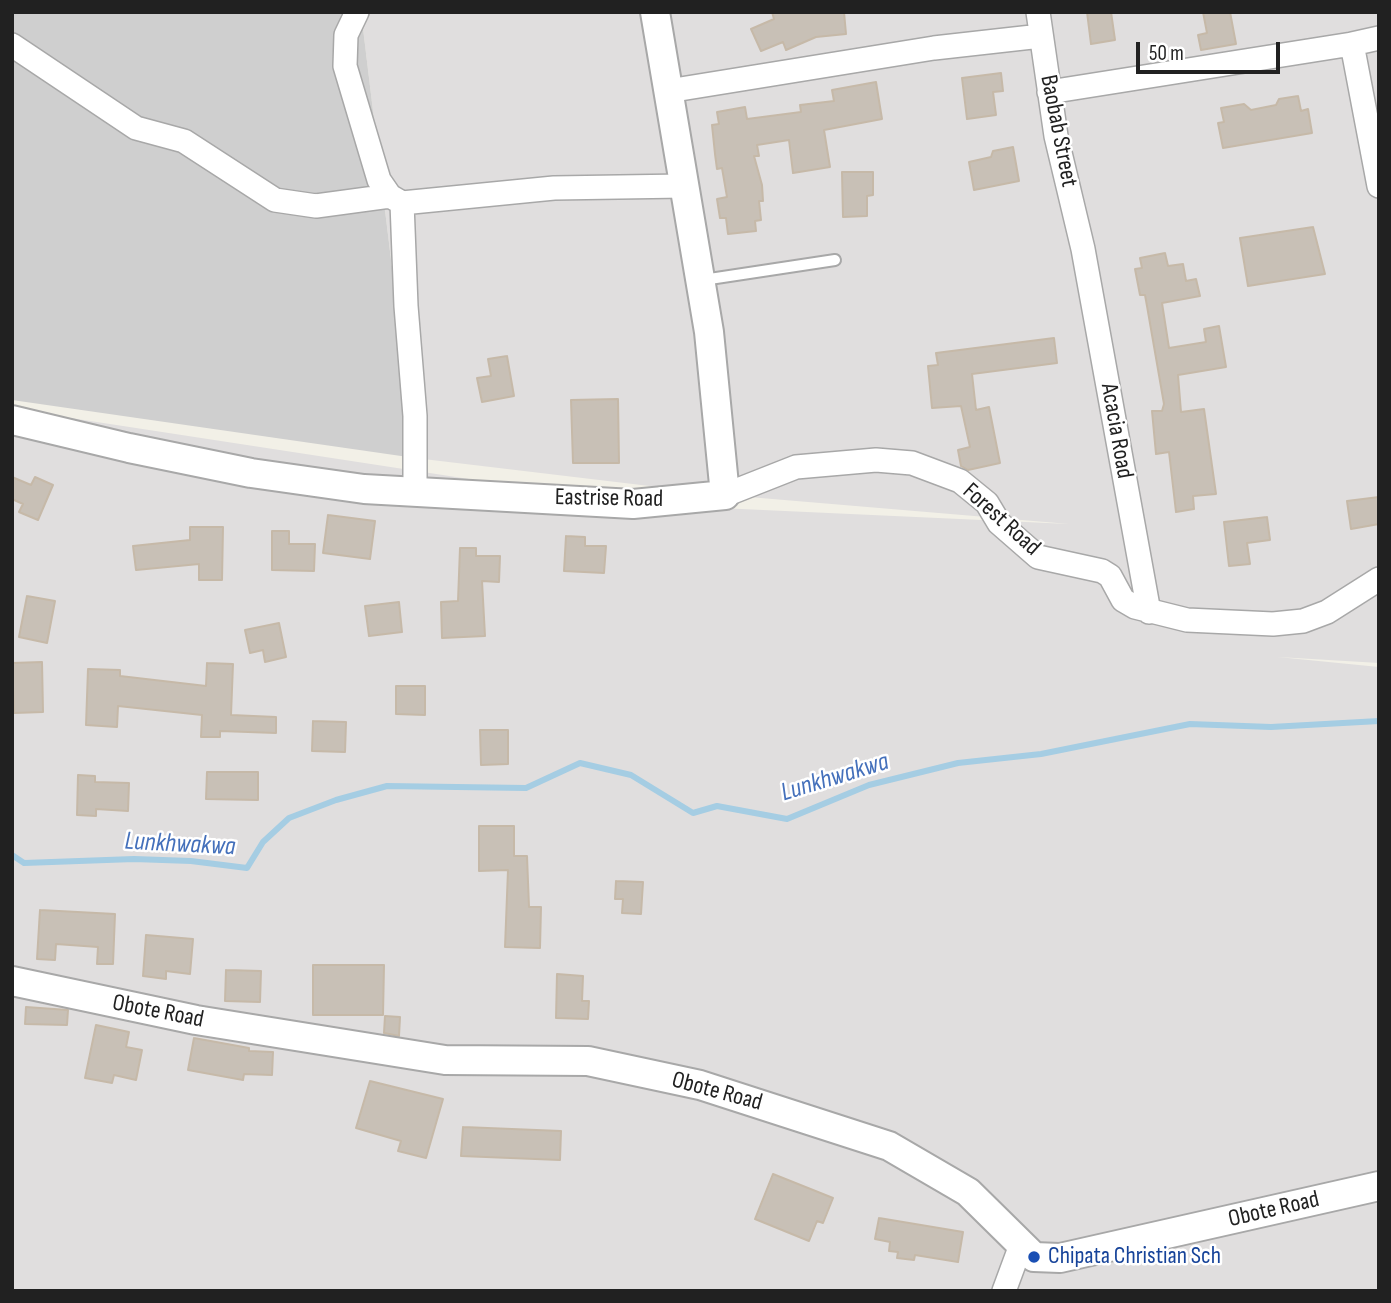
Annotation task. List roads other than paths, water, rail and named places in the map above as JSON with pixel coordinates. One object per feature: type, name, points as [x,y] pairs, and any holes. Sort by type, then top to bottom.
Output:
[{"type":"street","points":[[356,12],[346,35],[345,66],[379,180],[396,199],[415,416],[415,489]]},
{"type":"street","points":[[655,12],[709,332],[725,495]]},
{"type":"street","name":"Baobab Street","points":[[1038,12],[1056,136],[1083,249]]},
{"type":"street","points":[[668,91],[934,48],[1041,36]]},
{"type":"street","points":[[1049,92],[1379,38]]},
{"type":"street","points":[[1352,44],[1379,186]]},
{"type":"street","points":[[12,45],[136,128],[184,141],[275,200],[316,206],[554,188],[684,186]]},
{"type":"street","name":"Acacia Road","points":[[1083,249],[1149,612]]},
{"type":"street","name":"Eastrise Road","points":[[12,420],[251,473],[364,489],[415,489],[632,504],[725,495]]},
{"type":"street","name":"Forest Road","points":[[725,495],[796,467],[876,460],[912,463],[960,481],[986,503],[999,523],[1038,557],[1102,571],[1110,576],[1123,600],[1149,612],[1200,621],[1273,624],[1303,621],[1327,612],[1368,583],[1379,579]]},
{"type":"street","name":"Obote Road","points":[[12,981],[196,1020],[445,1060],[587,1061],[700,1085],[889,1146],[968,1192],[1034,1257],[1060,1258],[1379,1186]]},
{"type":"street","points":[[1004,1291],[1021,1245]]},
{"type":"lane","points":[[700,280],[835,260]]},
{"type":"waterway","name":"Lunkhwakwa","points":[[12,855],[24,863],[134,859],[191,861],[247,868],[263,842],[289,818],[336,800],[387,786],[526,788],[580,763],[631,775],[693,813],[717,806],[787,819],[869,785],[958,763],[1041,754],[1190,724],[1271,727],[1379,721]]},
{"type":"place","name":"Chipata Christian Sch","points":[[1034,1257]]}]
